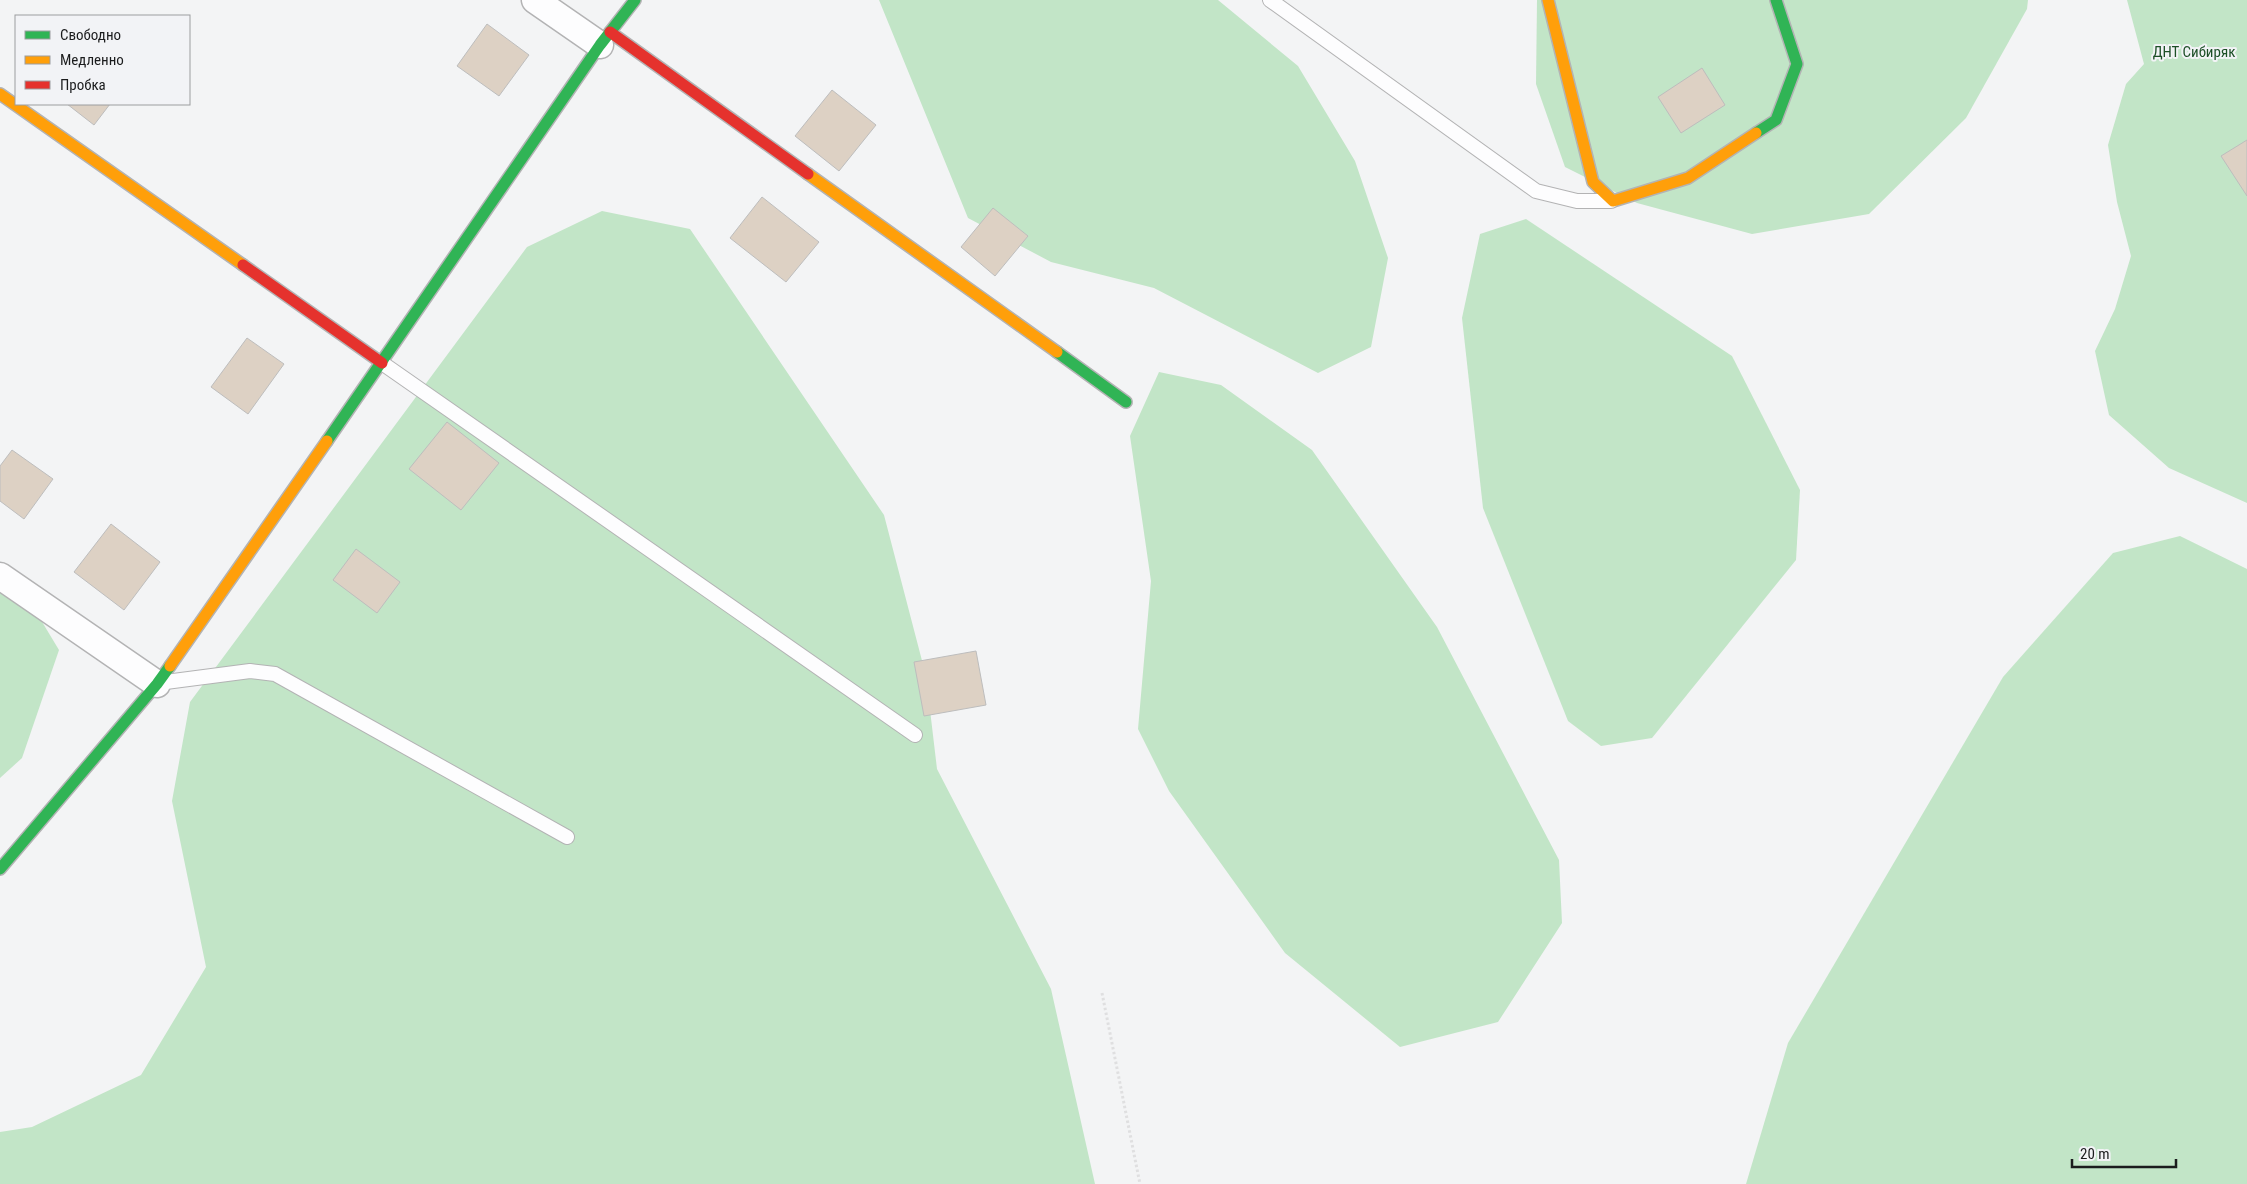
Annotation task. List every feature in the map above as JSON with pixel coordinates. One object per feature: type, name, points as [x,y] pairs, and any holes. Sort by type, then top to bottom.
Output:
[{"type":"street","points":[[535,0],[605,38],[1126,402]]},
{"type":"street","points":[[0,869],[157,684],[382,364],[605,38],[635,0]]},
{"type":"street","points":[[1548,0],[1593,182],[1613,201],[1688,178],[1776,120],[1797,64],[1776,0]]},
{"type":"street","points":[[0,94],[15,105]]},
{"type":"street","points":[[16,105],[382,364]]},
{"type":"street","points":[[0,576],[157,684]]},
{"type":"lane","points":[[1270,0],[1536,191],[1577,201],[1613,201]]},
{"type":"lane","points":[[382,364],[915,735]]},
{"type":"lane","points":[[157,684],[250,670],[275,674],[567,837]]},
{"type":"path","points":[[1102,993],[1140,1184]]},
{"type":"green space","points":[[879,0],[1218,0],[1298,66],[1355,161],[1388,258],[1371,347],[1318,373],[1154,288],[1051,262],[968,218]]},
{"type":"green space","points":[[1537,0],[2028,0],[2027,9],[1966,118],[1869,214],[1752,234],[1637,203],[1565,167],[1536,84]]},
{"type":"green space","name":"ДНТ Сибиряк","points":[[2127,0],[2247,0],[2247,503],[2169,468],[2109,415],[2095,351],[2115,309],[2131,256],[2117,202],[2108,145],[2126,84],[2144,64]]},
{"type":"green space","points":[[602,211],[690,229],[884,515],[926,676],[937,769],[1051,989],[1095,1184],[0,1184],[0,1132],[32,1127],[141,1075],[206,967],[172,801],[190,702],[527,247]]},
{"type":"green space","points":[[1526,219],[1732,356],[1800,490],[1796,560],[1652,738],[1601,746],[1568,721],[1483,508],[1462,318],[1480,234]]},
{"type":"green space","points":[[1159,372],[1221,385],[1312,450],[1437,627],[1559,860],[1562,923],[1498,1022],[1400,1047],[1285,953],[1169,791],[1138,729],[1151,581],[1130,436]]},
{"type":"green space","points":[[2180,536],[2247,569],[2247,1184],[1746,1184],[1788,1043],[2003,677],[2113,553]]},
{"type":"green space","points":[[0,567],[15,577],[59,650],[22,758],[0,778]]},
{"type":"building","points":[[487,24],[529,55],[499,96],[457,66]]},
{"type":"building","points":[[1702,68],[1725,105],[1681,133],[1658,97]]},
{"type":"building","points":[[832,90],[876,125],[839,171],[795,136]]},
{"type":"building","points":[[68,105],[109,105],[94,125]]},
{"type":"building","points":[[2247,140],[2247,196],[2221,156]]},
{"type":"building","points":[[762,197],[819,242],[786,282],[730,238]]},
{"type":"building","points":[[993,208],[1028,236],[995,276],[961,247]]},
{"type":"building","points":[[247,338],[284,364],[248,414],[211,387]]},
{"type":"building","points":[[447,422],[499,463],[461,510],[409,469]]},
{"type":"building","points":[[12,450],[53,479],[24,519],[0,501],[0,466]]},
{"type":"building","points":[[111,524],[160,562],[124,610],[74,572]]},
{"type":"building","points":[[356,549],[400,582],[377,613],[333,580]]},
{"type":"building","points":[[976,651],[986,705],[924,716],[914,662]]},
{"type":"traffic: fast","points":[[327,441],[600,45],[635,0]]},
{"type":"traffic: fast","points":[[1756,133],[1776,120],[1797,64],[1776,0]]},
{"type":"traffic: fast","points":[[1057,352],[1126,402]]},
{"type":"traffic: fast","points":[[0,869],[157,684],[170,666]]},
{"type":"traffic: slow","points":[[1548,0],[1593,182],[1613,201],[1688,178],[1756,133]]},
{"type":"traffic: slow","points":[[0,94],[15,105]]},
{"type":"traffic: slow","points":[[16,105],[243,265]]},
{"type":"traffic: slow","points":[[808,174],[1057,352]]},
{"type":"traffic: slow","points":[[170,666],[327,441]]},
{"type":"traffic: jam","points":[[610,32],[808,174]]},
{"type":"traffic: jam","points":[[243,265],[382,363]]}]
